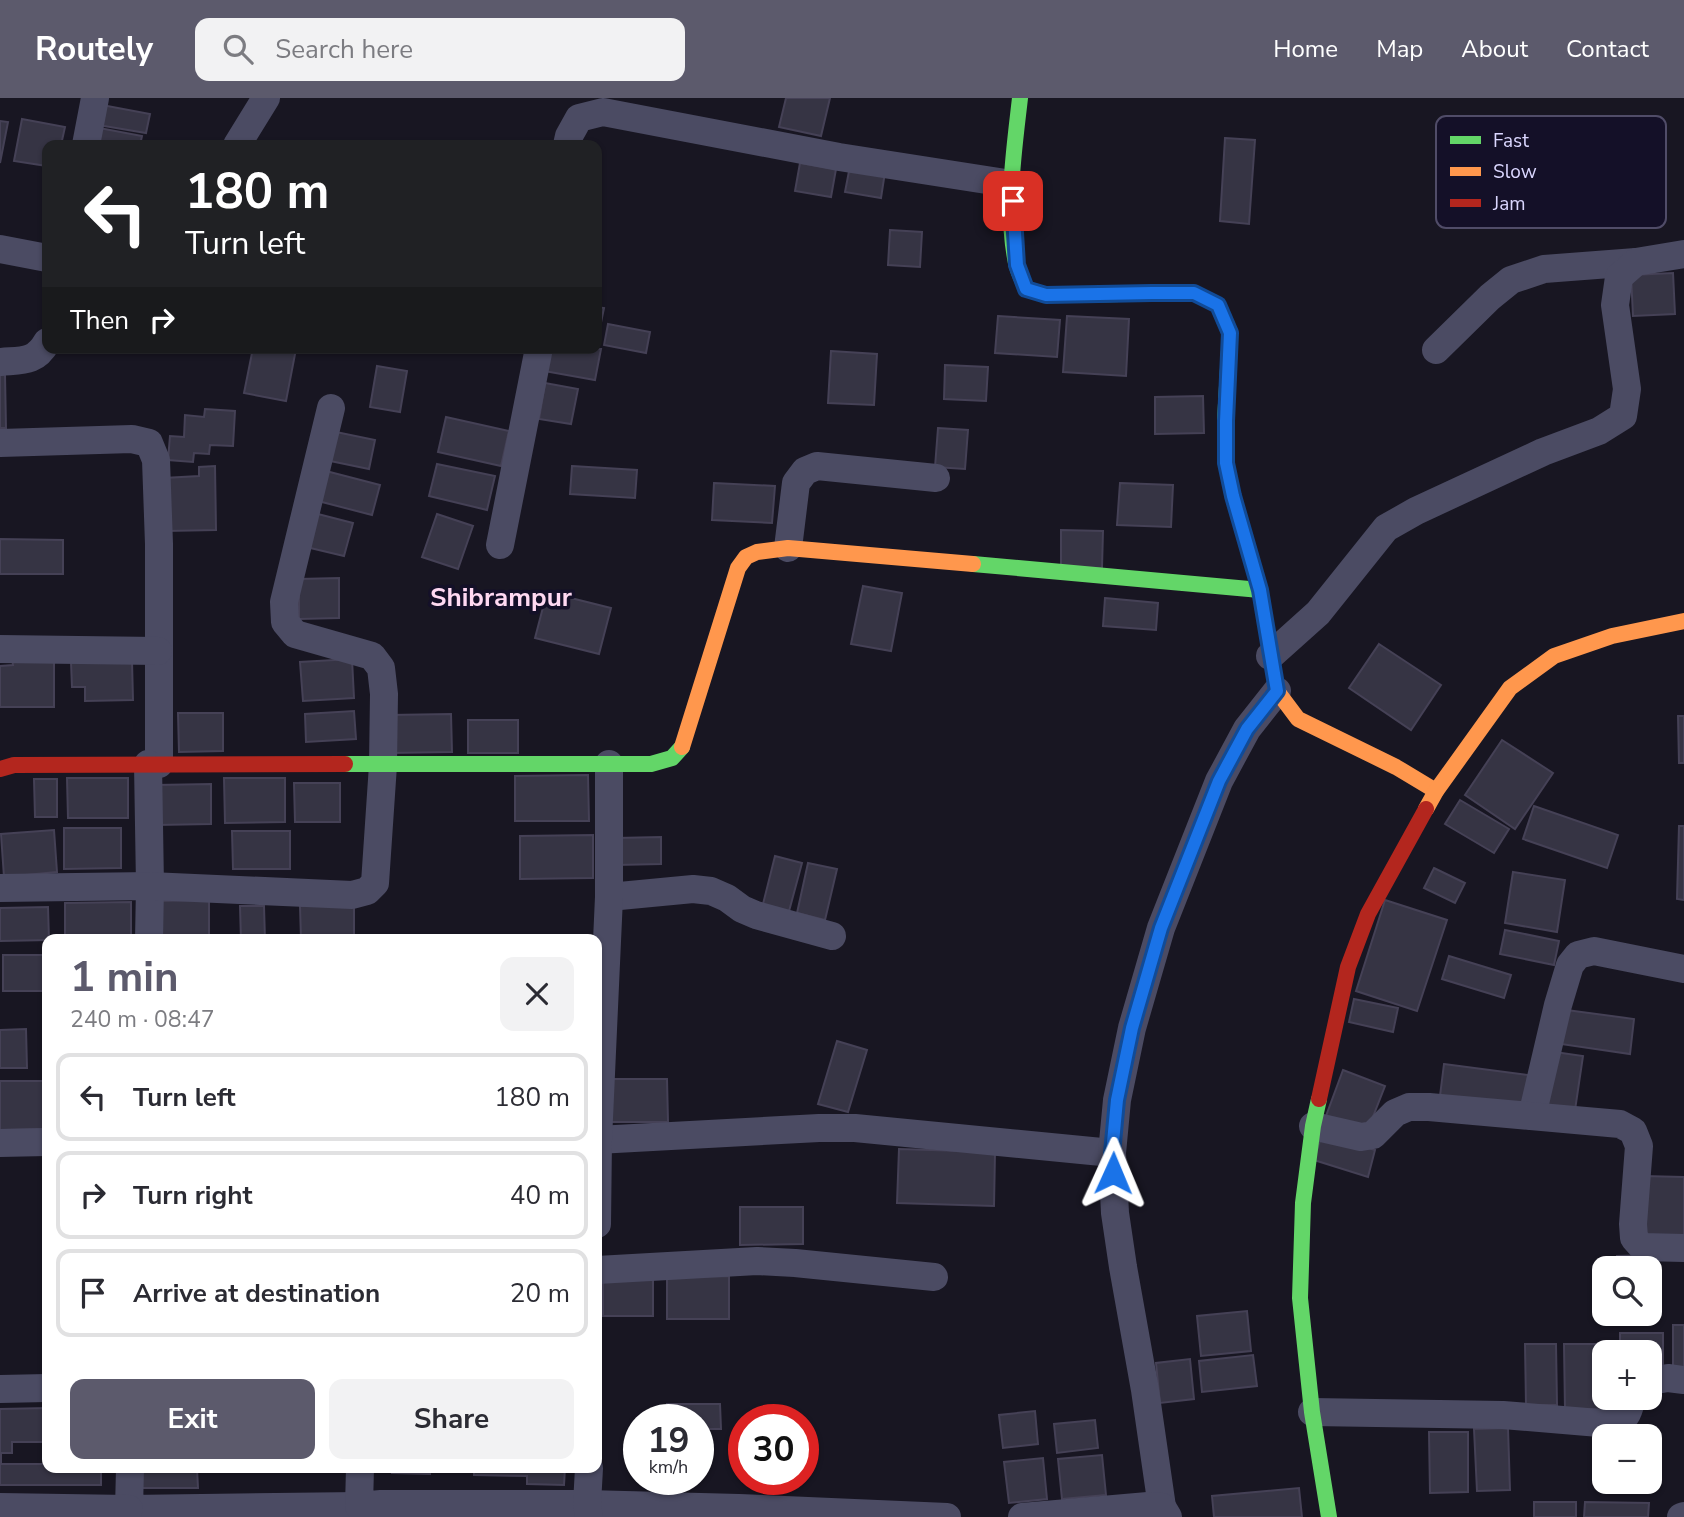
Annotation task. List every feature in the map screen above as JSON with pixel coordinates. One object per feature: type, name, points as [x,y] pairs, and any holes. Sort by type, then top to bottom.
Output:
[{"type":"street","points":[[87,140],[95,98]]},
{"type":"street","points":[[240,140],[266,98]]},
{"type":"street","points":[[1020,98],[1012,184],[1017,265],[1026,289],[1046,295],[1194,293],[1218,305],[1230,333],[1226,463],[1260,590],[1277,691],[1298,719],[1396,767],[1436,791]]},
{"type":"street","points":[[569,140],[579,118],[603,112],[839,157],[1012,184]]},
{"type":"street","points":[[0,249],[42,257]]},
{"type":"street","points":[[1436,350],[1511,280],[1544,269],[1636,262],[1684,254]]},
{"type":"street","points":[[1270,656],[1318,613],[1386,528],[1416,511],[1543,452],[1599,431],[1623,415],[1627,389],[1615,305],[1619,277],[1636,262]]},
{"type":"street","points":[[0,362],[27,359],[42,350]]},
{"type":"street","points":[[500,545],[538,354]]},
{"type":"street","points":[[0,888],[150,886],[352,894],[366,891],[375,883],[383,765],[384,694],[381,668],[372,656],[295,634],[285,622],[284,602],[331,408]]},
{"type":"street","points":[[0,443],[132,439],[149,443],[156,460],[159,544],[158,651],[149,934]]},
{"type":"street","points":[[788,548],[796,483],[806,471],[817,466],[936,478]]},
{"type":"street","points":[[0,769],[14,765],[651,764],[672,758],[684,746],[737,568],[746,556],[757,552],[788,548],[1260,590]]},
{"type":"street","points":[[1329,1517],[1312,1412],[1300,1298],[1303,1203],[1313,1126],[1348,967],[1368,914],[1436,791],[1510,688],[1553,656],[1612,636],[1684,621]]},
{"type":"street","points":[[0,649],[158,651]]},
{"type":"street","points":[[1023,1517],[1131,1506],[1165,1512],[1115,1213],[1112,1153],[1117,1100],[1132,1028],[1161,928],[1219,781],[1247,729],[1277,691]]},
{"type":"street","points":[[602,1039],[609,897],[609,764]]},
{"type":"street","points":[[609,897],[693,889],[711,891],[756,915],[832,936]]},
{"type":"street","points":[[1532,1116],[1558,1004],[1570,965],[1578,955],[1594,951],[1684,969]]},
{"type":"street","points":[[1313,1126],[1361,1137],[1373,1135],[1395,1113],[1409,1107],[1620,1124],[1633,1131],[1639,1146],[1634,1238],[1642,1247],[1684,1248]]},
{"type":"street","points":[[602,1140],[843,1128],[1112,1153]]},
{"type":"street","points":[[0,1143],[42,1142]]},
{"type":"street","points":[[602,1270],[757,1261],[934,1277]]},
{"type":"street","points":[[1662,1379],[1684,1380]]},
{"type":"street","points":[[0,1390],[42,1388]]},
{"type":"street","points":[[1312,1412],[1503,1415],[1611,1424],[1623,1420],[1629,1410]]},
{"type":"street","points":[[129,1508],[130,1473]]},
{"type":"street","points":[[360,1473],[360,1512]]},
{"type":"street","points":[[588,1511],[589,1473]]},
{"type":"street","points":[[0,1507],[360,1512],[381,1504],[588,1511],[947,1517]]},
{"type":"building","points":[[786,98],[830,98],[821,136],[779,127]]},
{"type":"building","points":[[102,105],[150,114],[146,133],[98,125]]},
{"type":"building","points":[[22,119],[65,127],[62,140],[42,140],[42,165],[14,161]]},
{"type":"building","points":[[0,121],[8,122],[0,163]]},
{"type":"building","points":[[94,127],[142,136],[141,140],[92,140]]},
{"type":"building","points":[[1225,138],[1255,140],[1249,224],[1220,221]]},
{"type":"building","points":[[800,163],[836,169],[831,197],[795,191]]},
{"type":"building","points":[[850,166],[885,172],[881,198],[845,192]]},
{"type":"building","points":[[890,230],[922,232],[920,267],[888,265]]},
{"type":"building","points":[[1673,273],[1675,314],[1633,316],[1631,275]]},
{"type":"building","points":[[998,316],[1060,320],[1057,357],[995,353]]},
{"type":"building","points":[[1067,316],[1129,319],[1126,376],[1063,372]]},
{"type":"building","points":[[608,324],[650,332],[646,353],[604,345]]},
{"type":"building","points":[[831,351],[877,354],[874,405],[828,403]]},
{"type":"building","points":[[252,354],[295,354],[286,401],[244,393]]},
{"type":"building","points":[[547,354],[600,354],[595,380],[544,371]]},
{"type":"building","points":[[945,365],[988,367],[986,401],[944,399]]},
{"type":"building","points":[[377,366],[407,371],[400,412],[370,407]]},
{"type":"building","points":[[0,375],[5,375],[6,428],[0,428]]},
{"type":"building","points":[[545,383],[578,389],[571,424],[539,419]]},
{"type":"building","points":[[1203,396],[1204,433],[1155,434],[1155,397]]},
{"type":"building","points":[[205,409],[235,411],[233,446],[210,445],[209,454],[194,453],[193,462],[168,460],[170,436],[184,437],[185,415],[204,417]]},
{"type":"building","points":[[446,417],[509,431],[501,466],[438,452]]},
{"type":"building","points":[[938,428],[968,430],[965,469],[935,467]]},
{"type":"building","points":[[336,432],[375,440],[369,469],[330,461]]},
{"type":"building","points":[[437,464],[495,476],[487,510],[429,496]]},
{"type":"building","points":[[215,466],[216,530],[165,531],[164,478],[199,476],[199,467]]},
{"type":"building","points":[[572,466],[637,470],[635,498],[570,494]]},
{"type":"building","points":[[326,471],[380,485],[372,515],[318,501]]},
{"type":"building","points":[[714,483],[775,486],[772,523],[712,520]]},
{"type":"building","points":[[1120,483],[1173,485],[1171,527],[1117,525]]},
{"type":"building","points":[[314,513],[353,523],[344,556],[306,547]]},
{"type":"building","points":[[437,514],[473,526],[458,569],[422,557]]},
{"type":"building","points":[[1061,530],[1103,531],[1102,568],[1061,567]]},
{"type":"building","points":[[0,539],[63,540],[63,574],[0,574]]},
{"type":"building","points":[[339,578],[339,618],[299,619],[299,579]]},
{"type":"building","points":[[863,586],[902,593],[891,651],[851,644]]},
{"type":"building","points":[[547,592],[611,608],[599,654],[535,638]]},
{"type":"building","points":[[1105,598],[1158,603],[1156,630],[1103,626]]},
{"type":"building","points":[[1379,644],[1441,685],[1411,730],[1349,688]]},
{"type":"building","points":[[12,658],[54,658],[54,707],[0,707],[0,666],[13,665]]},
{"type":"building","points":[[352,659],[354,698],[303,701],[300,662]]},
{"type":"building","points":[[132,661],[133,700],[85,701],[85,687],[72,687],[71,662]]},
{"type":"building","points":[[354,711],[356,739],[306,742],[305,714]]},
{"type":"building","points":[[178,713],[223,713],[223,751],[179,752]]},
{"type":"building","points":[[451,714],[452,752],[389,753],[389,715]]},
{"type":"building","points":[[1678,716],[1684,716],[1684,763],[1679,763]]},
{"type":"building","points":[[468,720],[518,720],[518,753],[468,753]]},
{"type":"building","points":[[1502,740],[1553,773],[1515,829],[1465,795]]},
{"type":"building","points":[[588,775],[589,821],[515,821],[515,776]]},
{"type":"building","points":[[67,778],[128,778],[128,818],[68,818]]},
{"type":"building","points":[[224,778],[285,778],[285,822],[225,823]]},
{"type":"building","points":[[34,779],[57,779],[57,817],[35,817]]},
{"type":"building","points":[[294,783],[340,783],[340,822],[295,822]]},
{"type":"building","points":[[211,784],[211,824],[156,825],[156,785]]},
{"type":"building","points":[[1460,800],[1509,829],[1494,853],[1445,824]]},
{"type":"building","points":[[1534,806],[1618,835],[1607,868],[1523,839]]},
{"type":"building","points":[[1679,826],[1684,826],[1684,900],[1677,899]]},
{"type":"building","points":[[64,828],[121,828],[121,868],[64,869]]},
{"type":"building","points":[[54,830],[57,872],[4,877],[1,834]]},
{"type":"building","points":[[232,831],[290,831],[290,869],[233,869]]},
{"type":"building","points":[[593,835],[593,878],[520,879],[520,836]]},
{"type":"building","points":[[661,837],[661,864],[616,865],[616,838]]},
{"type":"building","points":[[775,856],[802,863],[788,915],[762,908]]},
{"type":"building","points":[[808,863],[837,869],[825,920],[797,913]]},
{"type":"building","points":[[1434,868],[1465,883],[1455,903],[1424,888]]},
{"type":"building","points":[[1513,872],[1565,880],[1557,932],[1505,923]]},
{"type":"building","points":[[209,900],[209,934],[156,934],[156,901]]},
{"type":"building","points":[[1385,900],[1447,920],[1417,1011],[1356,991]]},
{"type":"building","points":[[131,902],[131,934],[65,934],[65,903]]},
{"type":"building","points":[[354,905],[354,934],[301,934],[300,906]]},
{"type":"building","points":[[240,906],[264,906],[265,934],[241,934]]},
{"type":"building","points":[[48,907],[49,934],[42,934],[42,940],[0,941],[0,908]]},
{"type":"building","points":[[1505,930],[1559,941],[1554,965],[1500,954]]},
{"type":"building","points":[[3,955],[42,955],[42,991],[3,991]]},
{"type":"building","points":[[1449,956],[1511,975],[1504,998],[1442,979]]},
{"type":"building","points":[[1354,999],[1398,1008],[1393,1032],[1349,1022]]},
{"type":"building","points":[[1559,1009],[1634,1019],[1630,1054],[1554,1043]]},
{"type":"building","points":[[26,1029],[27,1068],[0,1068],[0,1030]]},
{"type":"building","points":[[837,1041],[867,1050],[848,1112],[818,1104]]},
{"type":"building","points":[[1548,1051],[1583,1056],[1575,1110],[1540,1105]]},
{"type":"building","points":[[1444,1064],[1528,1075],[1524,1107],[1440,1096]]},
{"type":"building","points":[[1343,1070],[1385,1086],[1367,1132],[1326,1116]]},
{"type":"building","points":[[605,1079],[667,1079],[668,1122],[606,1122]]},
{"type":"building","points":[[0,1081],[42,1081],[42,1129],[0,1130]]},
{"type":"building","points":[[1322,1134],[1375,1150],[1368,1177],[1314,1160]]},
{"type":"building","points":[[899,1149],[995,1152],[994,1206],[897,1203]]},
{"type":"building","points":[[1643,1176],[1684,1177],[1684,1241],[1642,1240]]},
{"type":"building","points":[[740,1207],[803,1207],[803,1244],[740,1245]]},
{"type":"building","points":[[729,1276],[729,1319],[667,1319],[667,1277]]},
{"type":"building","points":[[603,1278],[653,1278],[653,1316],[603,1316]]},
{"type":"building","points":[[1247,1311],[1251,1351],[1201,1356],[1197,1316]]},
{"type":"building","points":[[1673,1325],[1684,1325],[1684,1371],[1673,1371]]},
{"type":"building","points":[[1620,1333],[1663,1333],[1663,1368],[1662,1340],[1620,1340]]},
{"type":"building","points":[[1525,1344],[1556,1344],[1557,1405],[1526,1405]]},
{"type":"building","points":[[1564,1344],[1592,1344],[1592,1409],[1565,1410]]},
{"type":"building","points":[[1253,1355],[1257,1386],[1202,1392],[1199,1361]]},
{"type":"building","points":[[1190,1359],[1194,1399],[1160,1403],[1156,1363]]},
{"type":"building","points":[[714,1404],[720,1404],[721,1429],[714,1429]]},
{"type":"building","points":[[42,1408],[42,1442],[12,1442],[12,1453],[1,1453],[1,1464],[42,1464],[42,1473],[101,1473],[101,1485],[0,1485],[0,1409]]},
{"type":"building","points":[[1035,1411],[1038,1444],[1003,1448],[999,1415]]},
{"type":"building","points":[[1095,1420],[1098,1448],[1057,1453],[1054,1424]]},
{"type":"building","points":[[1508,1428],[1510,1490],[1477,1491],[1474,1429]]},
{"type":"building","points":[[1429,1432],[1468,1432],[1468,1492],[1430,1493]]},
{"type":"building","points":[[1102,1455],[1106,1495],[1062,1499],[1058,1459]]},
{"type":"building","points":[[1043,1458],[1047,1499],[1009,1503],[1004,1462]]},
{"type":"building","points":[[138,1473],[197,1473],[198,1488],[138,1488]]},
{"type":"building","points":[[565,1473],[564,1485],[527,1484],[527,1476],[474,1475]]},
{"type":"building","points":[[1299,1488],[1302,1517],[1214,1517],[1212,1496]]},
{"type":"building","points":[[1534,1502],[1576,1502],[1576,1517],[1534,1517]]},
{"type":"building","points":[[1585,1502],[1649,1503],[1648,1517],[1584,1517]]},
{"type":"traffic: fast","points":[[1020,98],[1011,222],[1016,263],[1026,289],[1046,295],[1194,293],[1218,305],[1230,333],[1225,421],[1226,463],[1259,586]]},
{"type":"traffic: fast","points":[[973,564],[1260,590]]},
{"type":"traffic: fast","points":[[345,764],[651,764],[672,758],[682,747]]},
{"type":"traffic: fast","points":[[1319,1099],[1303,1203],[1300,1298],[1312,1412],[1329,1517]]},
{"type":"traffic: slow","points":[[682,747],[738,568],[746,557],[757,552],[788,548],[973,564]]},
{"type":"traffic: slow","points":[[1259,586],[1277,691],[1298,719],[1396,767],[1436,791]]},
{"type":"traffic: slow","points":[[1426,809],[1510,688],[1554,656],[1612,636],[1684,621]]},
{"type":"traffic: jam","points":[[0,769],[14,765],[345,764]]},
{"type":"traffic: jam","points":[[1319,1099],[1348,967],[1368,914],[1426,809]]},
{"type":"district","name":"Shibrampur","points":[[501,597]]},
{"type":"route","points":[[1013,201],[1017,265],[1026,289],[1046,295],[1194,293],[1218,305],[1230,333],[1226,463],[1260,590],[1277,691],[1247,729],[1219,781],[1161,928],[1132,1028],[1117,1100],[1113,1173]]}]
